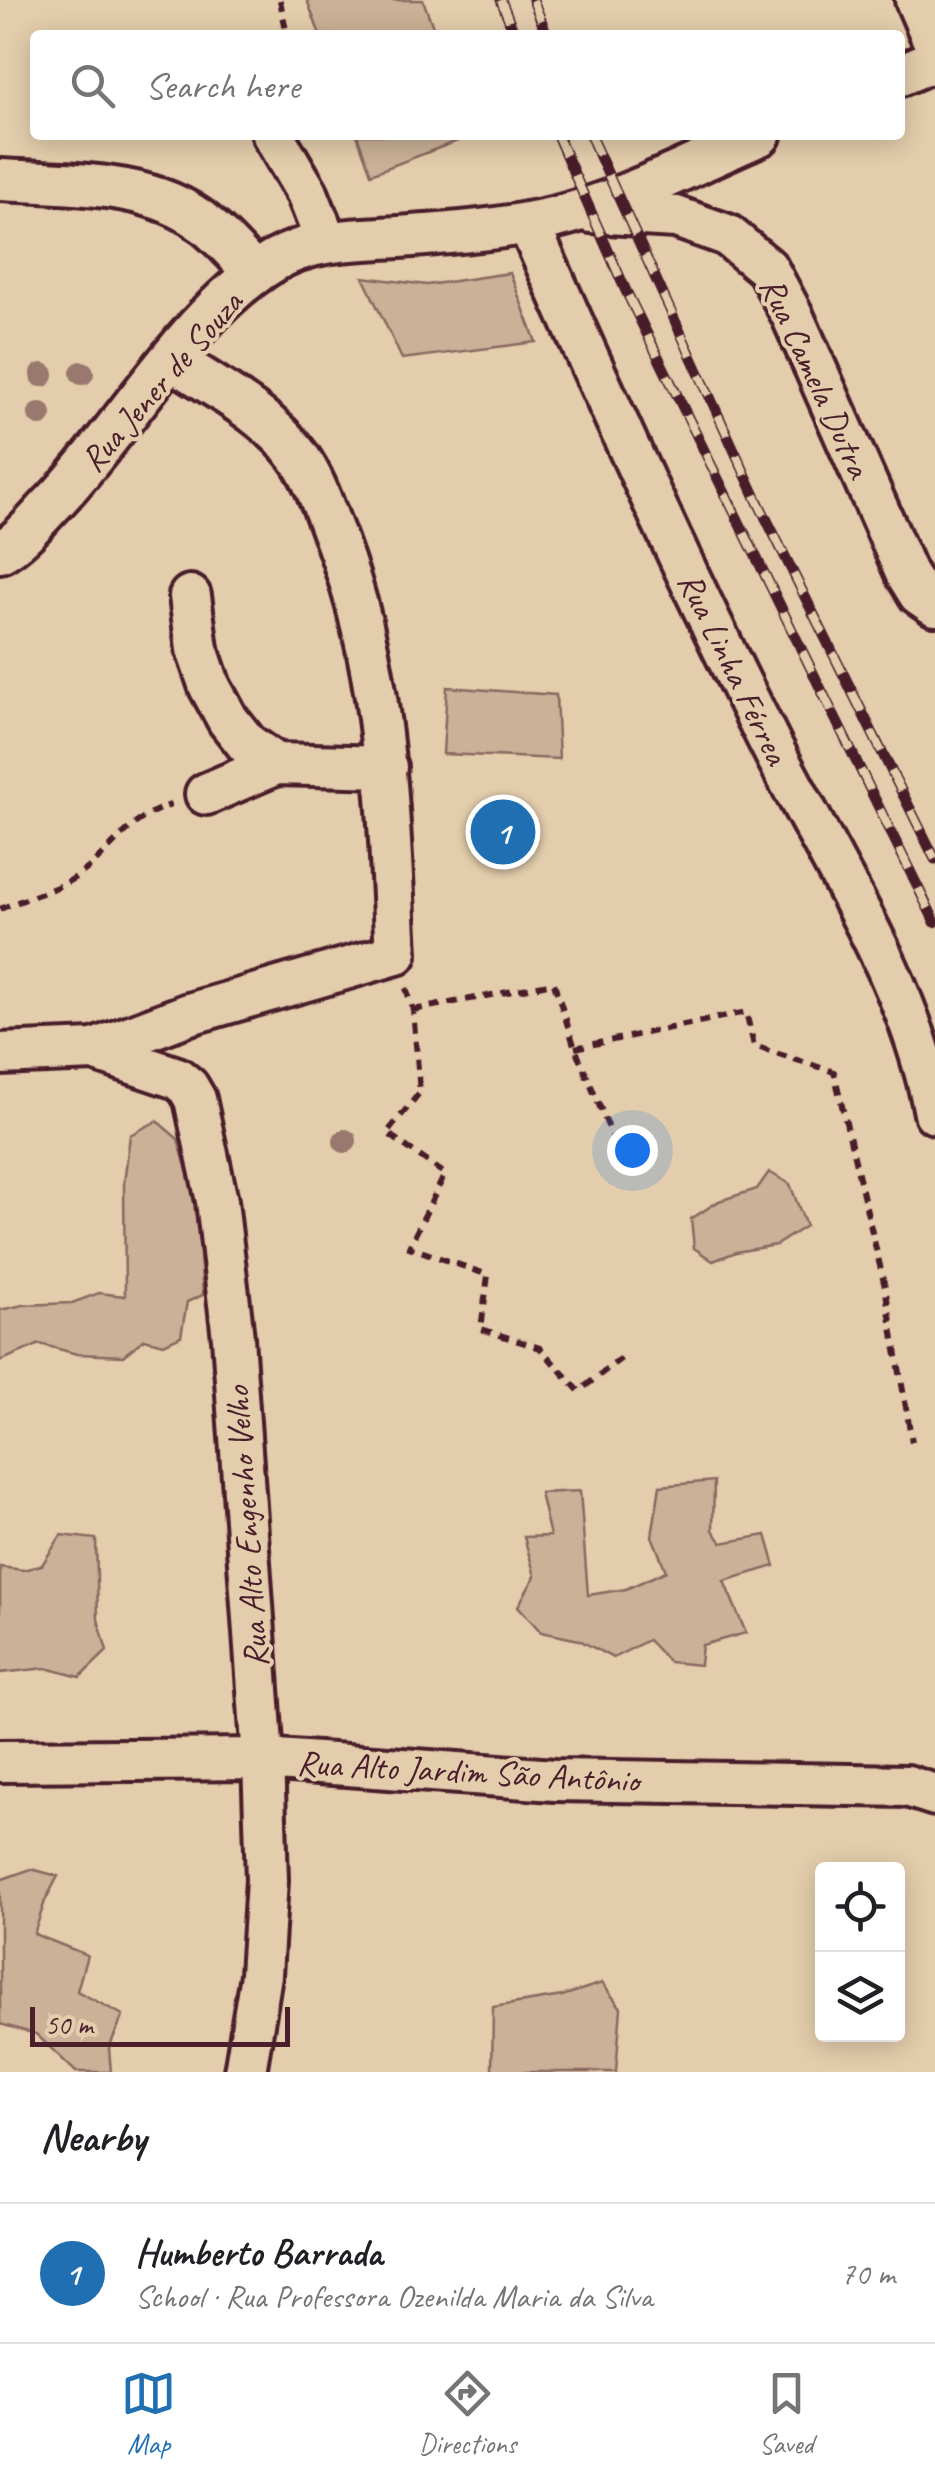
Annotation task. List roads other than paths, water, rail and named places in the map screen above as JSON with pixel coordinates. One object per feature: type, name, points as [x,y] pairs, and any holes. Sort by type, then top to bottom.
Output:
[{"type":"street","points":[[916,0],[935,44]]},
{"type":"street","points":[[905,73],[935,60]]},
{"type":"street","points":[[276,140],[307,193],[326,241]]},
{"type":"street","name":"Rua Jener de Souza","points":[[0,552],[25,533],[78,476],[217,309],[255,274],[296,249],[326,241],[447,234],[580,211],[748,140]]},
{"type":"street","points":[[0,180],[128,191],[167,202],[203,222],[255,274]]},
{"type":"street","name":"Rua Camela Dutra","points":[[580,211],[676,217],[727,235],[767,268],[792,315],[906,573],[919,594],[935,605]]},
{"type":"street","name":"Rua Linha Férrea","points":[[528,223],[710,622],[860,912],[904,1007],[930,1083],[935,1113]]},
{"type":"street","points":[[0,1054],[94,1050],[189,1014],[396,954],[386,767],[373,663],[353,585],[318,491],[298,456],[260,417],[172,359]]},
{"type":"street","points":[[190,596],[197,649],[210,688],[247,744],[276,764]]},
{"type":"street","points":[[206,794],[276,764],[386,767]]},
{"type":"street","name":"Rua Alto Engenho Velho","points":[[94,1050],[177,1078],[188,1087],[202,1121],[217,1201],[233,1338],[267,1880],[261,1975],[245,2072]]},
{"type":"street","name":"Rua Alto Jardim São Antônio","points":[[0,1761],[262,1758],[555,1780],[907,1786],[935,1795]]},
{"type":"railway","points":[[501,0],[513,30]]},
{"type":"railway","points":[[533,0],[545,30]]},
{"type":"railway","points":[[559,140],[626,291],[935,922]]},
{"type":"railway","points":[[592,140],[758,502],[935,859]]},
{"type":"place","name":"Humberto Barrada","points":[[503,832]]}]
